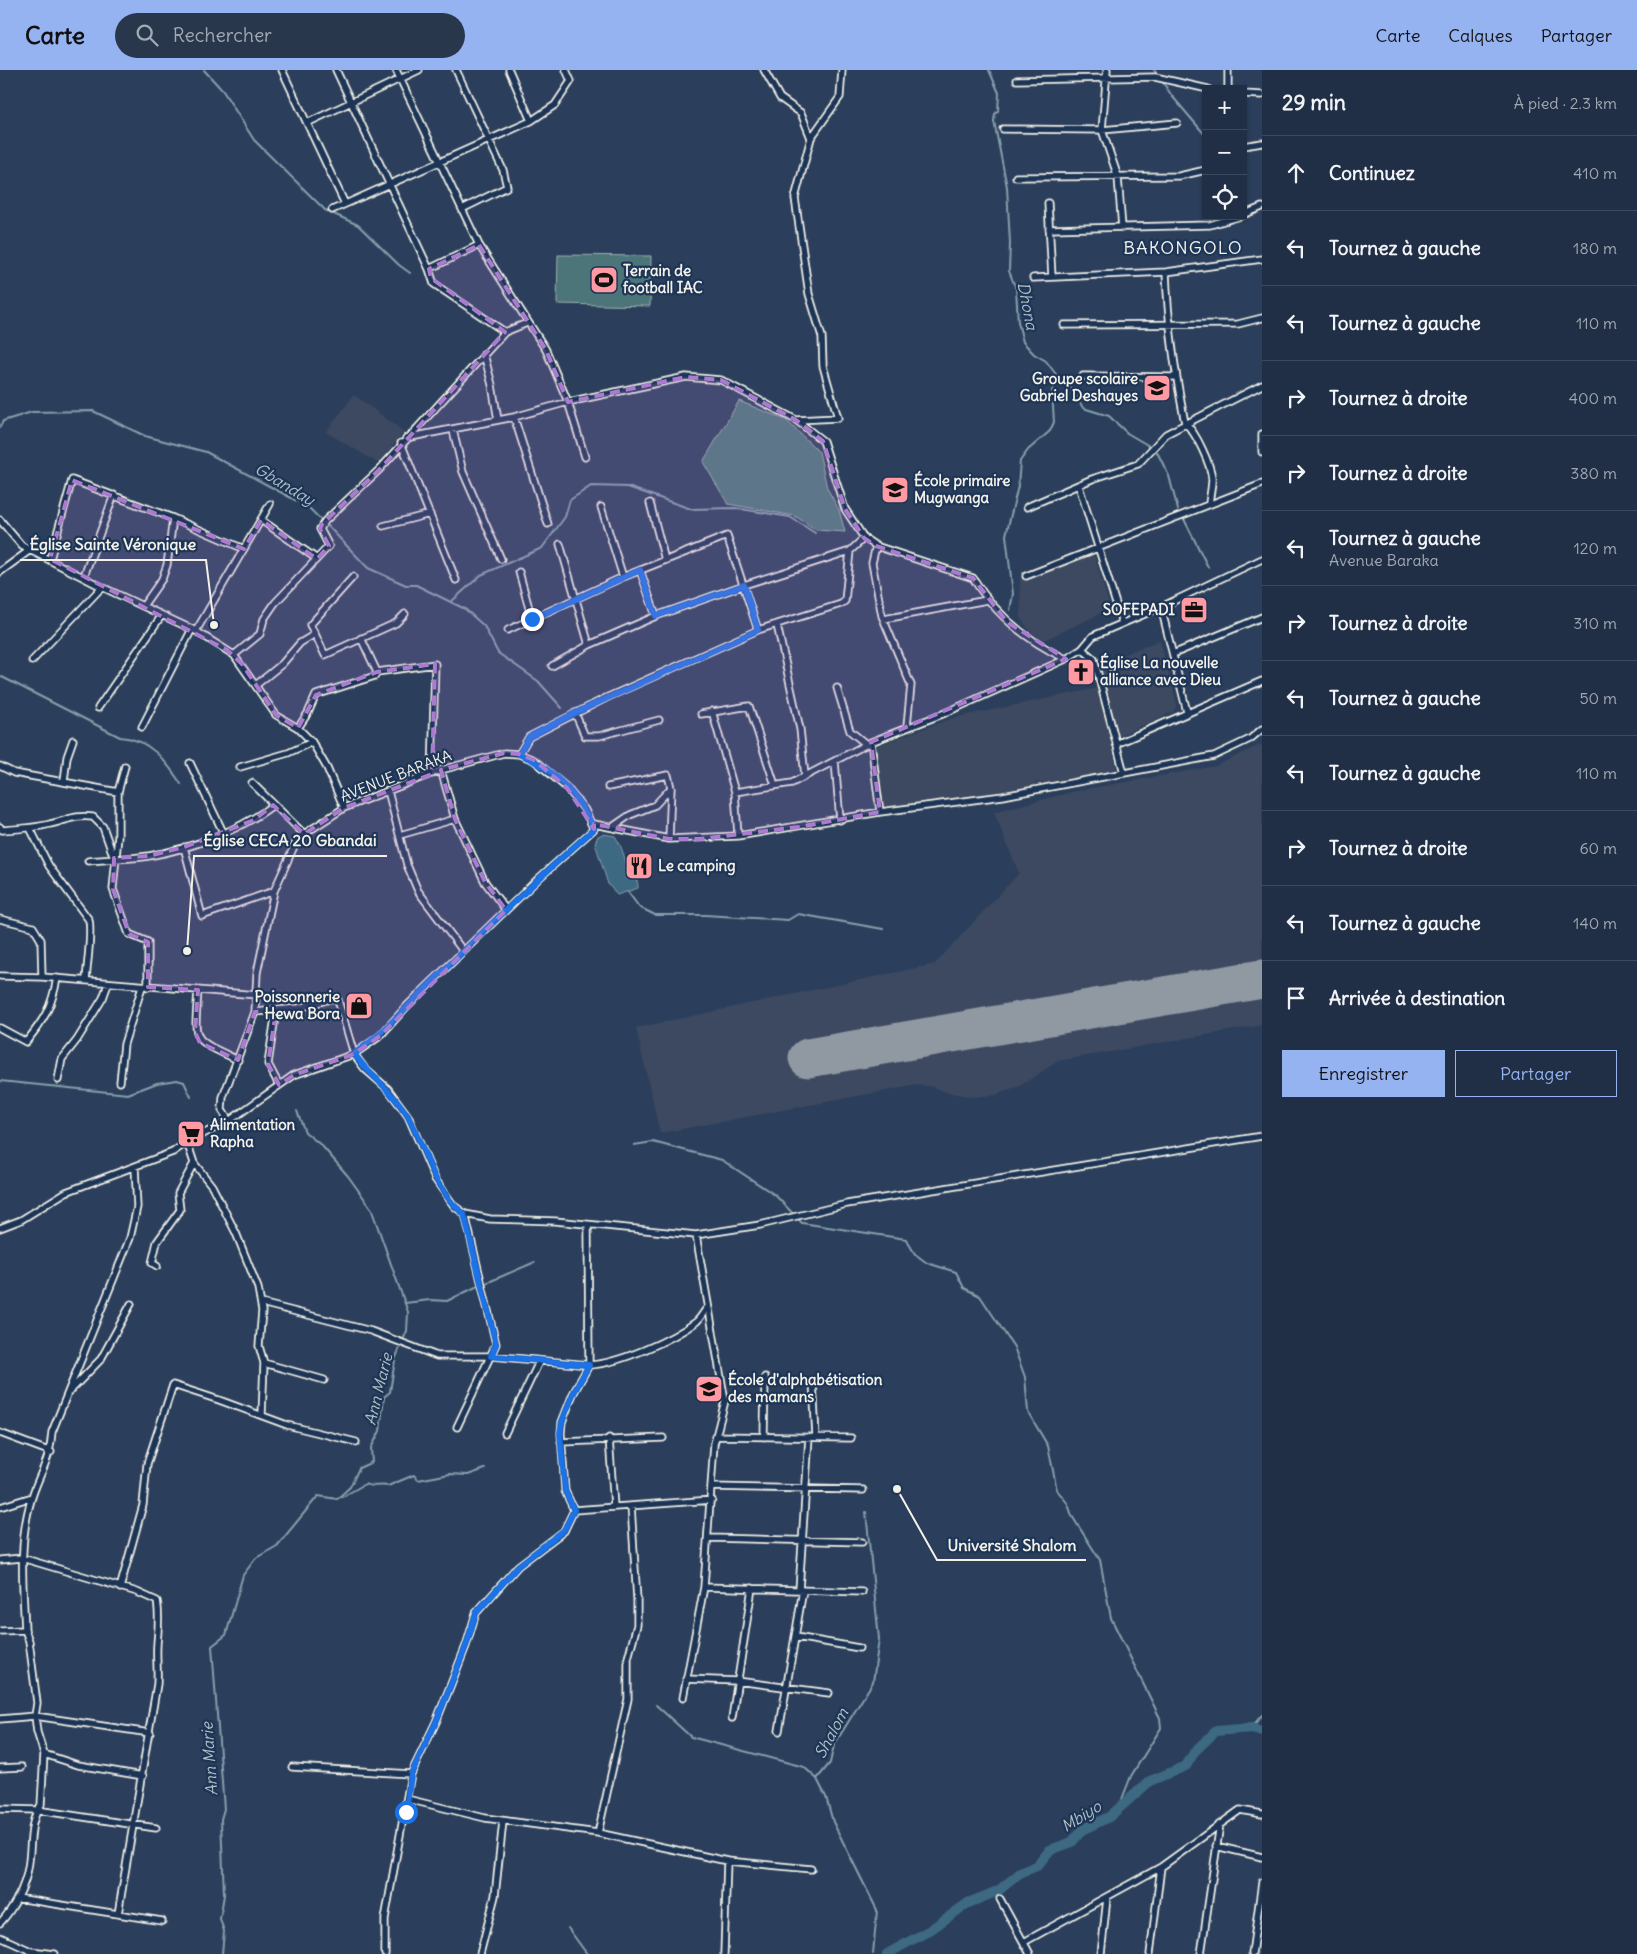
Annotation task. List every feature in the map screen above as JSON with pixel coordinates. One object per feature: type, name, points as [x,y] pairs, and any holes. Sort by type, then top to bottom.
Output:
[{"type":"street","points":[[282,70],[345,204]]},
{"type":"street","points":[[336,70],[429,269],[434,284],[505,332]]},
{"type":"street","points":[[396,70],[479,245],[546,350],[568,402],[585,457]]},
{"type":"street","points":[[307,123],[419,70]]},
{"type":"street","points":[[456,70],[503,170],[507,187],[462,209]]},
{"type":"street","points":[[510,70],[531,121]]},
{"type":"street","points":[[332,210],[531,121],[555,105],[571,81],[566,70]]},
{"type":"street","points":[[764,70],[780,98],[801,113],[810,138]]},
{"type":"street","points":[[796,420],[838,418],[823,366],[822,337],[809,294],[795,198],[810,138],[837,103],[842,70]]},
{"type":"street","points":[[1107,70],[1102,130],[1118,177],[1122,228]]},
{"type":"street","points":[[1228,70],[1228,85]]},
{"type":"street","points":[[1017,80],[1155,77],[1202,88]]},
{"type":"street","points":[[1247,94],[1262,95]]},
{"type":"street","points":[[1003,128],[1102,130],[1177,123]]},
{"type":"street","points":[[1247,145],[1262,143]]},
{"type":"street","points":[[1016,177],[1179,176],[1202,171]]},
{"type":"street","points":[[1048,202],[1052,277]]},
{"type":"street","points":[[1247,214],[1262,207]]},
{"type":"street","points":[[1049,229],[1210,225],[1228,220]]},
{"type":"street","points":[[429,269],[479,245]]},
{"type":"street","points":[[1033,278],[1166,272],[1262,260]]},
{"type":"street","points":[[1166,272],[1168,323],[1176,377],[1185,423],[1191,428],[1209,464],[1212,478],[1209,503]]},
{"type":"street","points":[[1064,325],[1238,324],[1262,318]]},
{"type":"street","points":[[234,655],[260,634],[264,618],[275,603],[329,546],[320,529],[324,523],[379,470],[401,443],[505,332],[527,323]]},
{"type":"street","points":[[484,354],[498,420]]},
{"type":"street","points":[[1083,376],[1176,377]]},
{"type":"street","points":[[406,438],[514,417],[568,402],[686,377],[722,380],[796,420],[823,441],[845,509],[864,538],[876,546],[973,578],[986,600],[1007,622],[1051,652],[1066,659]]},
{"type":"street","points":[[1027,507],[1138,464],[1166,434],[1262,385]]},
{"type":"street","points":[[514,417],[548,524]]},
{"type":"street","points":[[453,430],[463,472],[501,559]]},
{"type":"street","points":[[1262,434],[1262,452]]},
{"type":"street","points":[[401,443],[456,580]]},
{"type":"street","points":[[50,559],[72,480],[173,518],[244,549]]},
{"type":"street","points":[[1026,576],[1209,503],[1262,484]]},
{"type":"street","points":[[1079,486],[1122,623]]},
{"type":"street","points":[[84,576],[114,495]]},
{"type":"street","points":[[650,503],[665,560]]},
{"type":"street","points":[[142,727],[194,630],[270,504]]},
{"type":"street","points":[[600,507],[623,577]]},
{"type":"street","points":[[384,526],[430,514]]},
{"type":"street","points":[[143,606],[162,579],[167,565],[173,518]]},
{"type":"street","points":[[0,520],[22,546],[84,576],[102,587],[194,630],[234,655],[276,715],[298,728],[312,742],[327,768],[344,808]]},
{"type":"street","points":[[261,520],[317,559]]},
{"type":"street","points":[[508,630],[623,577],[727,536],[758,630]]},
{"type":"street","points":[[552,666],[589,645],[656,616],[850,551],[864,538]]},
{"type":"street","points":[[560,544],[589,645]]},
{"type":"street","points":[[876,546],[872,564],[884,618],[911,685],[907,726]]},
{"type":"street","points":[[0,572],[30,550]]},
{"type":"street","points":[[594,829],[585,810],[568,788],[534,760],[519,754],[529,737],[575,713],[758,630],[842,604],[844,601],[850,551]]},
{"type":"street","points":[[735,792],[792,782],[868,743],[907,726],[945,713],[1066,659],[1082,649],[1092,636],[1161,607],[1262,559]]},
{"type":"street","points":[[640,570],[656,616]]},
{"type":"street","points":[[519,572],[532,619]]},
{"type":"street","points":[[353,577],[310,625],[325,655],[396,623],[405,614]]},
{"type":"street","points":[[32,661],[102,587]]},
{"type":"street","points":[[884,618],[986,600]]},
{"type":"street","points":[[1161,607],[1187,712]]},
{"type":"street","points":[[98,708],[162,616]]},
{"type":"street","points":[[1174,654],[1262,617]]},
{"type":"street","points":[[776,625],[800,728],[805,776]]},
{"type":"street","points":[[256,685],[282,664],[300,643],[314,634]]},
{"type":"street","points":[[361,638],[377,672]]},
{"type":"street","points":[[1082,649],[1094,658],[1124,773]]},
{"type":"street","points":[[298,728],[308,714],[316,695],[375,676],[377,672],[435,664],[432,774]]},
{"type":"street","points":[[1116,744],[1262,681]]},
{"type":"street","points":[[837,688],[850,731],[868,743],[880,812]]},
{"type":"street","points":[[701,714],[749,706],[775,785]]},
{"type":"street","points":[[712,711],[735,792],[738,836]]},
{"type":"street","points":[[575,713],[585,736],[599,736],[659,720]]},
{"type":"street","points":[[0,1228],[22,1220],[66,1192],[173,1152],[187,1142],[229,1121],[294,1075],[354,1054],[380,1036],[506,910],[594,829],[594,824],[614,826],[669,839],[738,836],[880,812],[1003,796],[1214,756],[1250,739],[1262,728]]},
{"type":"street","points":[[64,781],[67,757],[73,740]]},
{"type":"street","points":[[240,767],[288,753],[312,742]]},
{"type":"street","name":"AVENUE BARAKA","points":[[229,1121],[222,1110],[223,1096],[255,1012],[257,973],[274,891],[296,842],[304,834],[344,808],[388,790],[441,770],[504,753],[519,754]]},
{"type":"street","points":[[835,761],[840,820]]},
{"type":"street","points":[[190,763],[223,832]]},
{"type":"street","points":[[0,766],[14,773],[118,792]]},
{"type":"street","points":[[120,1082],[124,1044],[145,987],[148,942],[129,934],[113,889],[114,858],[118,836],[118,792],[125,766]]},
{"type":"street","points":[[441,770],[456,819],[485,882],[506,910]]},
{"type":"street","points":[[608,787],[668,775],[671,788],[669,839]]},
{"type":"street","points":[[252,783],[304,834]]},
{"type":"street","points":[[614,826],[630,815],[655,805],[671,788]]},
{"type":"street","points":[[388,790],[407,865],[418,891],[463,952]]},
{"type":"street","points":[[88,861],[148,856],[184,847],[254,820],[273,805]]},
{"type":"street","points":[[0,836],[1,828],[30,828],[51,824],[77,815],[93,817],[103,828],[114,858]]},
{"type":"street","points":[[400,835],[456,819]]},
{"type":"street","points":[[30,828],[49,866],[89,920],[91,930],[86,981]]},
{"type":"street","points":[[184,847],[202,916],[274,891]]},
{"type":"street","points":[[0,919],[33,927],[42,940],[42,977]]},
{"type":"street","points":[[0,976],[57,978],[108,984],[257,995]]},
{"type":"street","points":[[0,1028],[26,1042],[52,1004],[57,978]]},
{"type":"street","points":[[58,1080],[62,1058],[88,1023],[103,998],[108,984]]},
{"type":"street","points":[[198,990],[195,1032],[200,1043],[238,1060]]},
{"type":"street","points":[[255,1012],[276,1011],[316,1004],[337,997],[354,1054],[365,1069],[397,1099],[408,1116],[435,1178],[454,1206],[464,1214],[490,1219],[555,1221],[696,1235],[760,1225],[847,1204],[1262,1136]]},
{"type":"street","points":[[276,1011],[268,1064],[279,1085]]},
{"type":"street","points":[[187,1142],[194,1163],[212,1186],[236,1233],[261,1303],[259,1346],[264,1363],[262,1415]]},
{"type":"street","points":[[157,1266],[152,1264],[157,1242],[180,1210],[178,1192],[194,1163]]},
{"type":"street","points":[[0,1923],[23,1888],[28,1868],[36,1810],[41,1804],[44,1754],[37,1732],[35,1716],[37,1703],[29,1641],[25,1630],[22,1558],[32,1497],[51,1452],[52,1432],[66,1395],[130,1238],[137,1207],[135,1167]]},
{"type":"street","points":[[457,1428],[496,1344],[464,1214]]},
{"type":"street","points":[[574,1510],[565,1491],[561,1442],[562,1422],[589,1365],[588,1225]]},
{"type":"street","points":[[683,1698],[704,1587],[712,1500],[715,1436],[725,1401],[696,1235]]},
{"type":"street","points":[[261,1303],[371,1331],[436,1356],[491,1356],[539,1362],[589,1365],[603,1364],[658,1343],[696,1321],[708,1307]]},
{"type":"street","points":[[66,1395],[101,1359],[131,1304]]},
{"type":"street","points":[[505,1433],[539,1362]]},
{"type":"street","points":[[264,1363],[324,1380]]},
{"type":"street","points":[[764,1437],[765,1377]]},
{"type":"street","points":[[813,1381],[816,1437]]},
{"type":"street","points":[[120,1588],[143,1505],[149,1458],[173,1386],[287,1425],[356,1442]]},
{"type":"street","points":[[0,1433],[51,1452]]},
{"type":"street","points":[[715,1436],[851,1438]]},
{"type":"street","points":[[779,1732],[796,1637],[801,1590],[809,1437]]},
{"type":"street","points":[[561,1442],[609,1438],[663,1438]]},
{"type":"street","points":[[609,1438],[614,1507]]},
{"type":"street","points":[[712,1487],[863,1490]]},
{"type":"street","points":[[0,1507],[32,1497]]},
{"type":"street","points":[[574,1510],[712,1500]]},
{"type":"street","points":[[598,1833],[628,1699],[628,1658],[637,1625],[631,1506]]},
{"type":"street","points":[[385,1954],[385,1919],[411,1774],[439,1713],[466,1646],[476,1613],[518,1566],[564,1530],[574,1510]]},
{"type":"street","points":[[708,1538],[862,1542]]},
{"type":"street","points":[[0,1560],[22,1558],[157,1601],[160,1614],[156,1646],[159,1666],[143,1776],[118,1914]]},
{"type":"street","points":[[704,1587],[862,1592]]},
{"type":"street","points":[[732,1718],[752,1588]]},
{"type":"street","points":[[0,1631],[25,1630]]},
{"type":"street","points":[[796,1637],[859,1648]]},
{"type":"street","points":[[686,1678],[787,1686],[829,1693]]},
{"type":"street","points":[[0,1719],[35,1716],[150,1733]]},
{"type":"street","points":[[44,1754],[78,1765],[143,1776]]},
{"type":"street","points":[[0,1768],[22,1767]]},
{"type":"street","points":[[292,1767],[411,1774]]},
{"type":"street","points":[[407,1799],[503,1821],[598,1833],[727,1861],[810,1869]]},
{"type":"street","points":[[0,1808],[36,1810],[134,1823],[156,1828]]},
{"type":"street","points":[[1024,1942],[1108,1898],[1160,1867],[1240,1810],[1262,1814]]},
{"type":"street","points":[[480,1954],[495,1896],[503,1821]]},
{"type":"street","points":[[1201,1954],[1220,1824]]},
{"type":"street","points":[[1216,1846],[1262,1857]]},
{"type":"street","points":[[724,1954],[727,1861]]},
{"type":"street","points":[[1150,1954],[1160,1867]]},
{"type":"street","points":[[1252,1954],[1262,1882]]},
{"type":"street","points":[[17,1898],[162,1921]]},
{"type":"street","points":[[1000,1898],[1030,1954]]},
{"type":"street","points":[[1101,1954],[1108,1898]]},
{"type":"street","points":[[0,1937],[31,1950],[55,1954]]},
{"type":"highlighted area","points":[[479,245],[546,350],[568,402],[686,377],[721,380],[796,420],[823,441],[845,509],[864,538],[876,546],[973,578],[1007,622],[1066,659],[871,742],[880,812],[799,827],[700,839],[669,839],[594,824],[594,829],[567,788],[534,760],[519,754],[504,753],[441,770],[455,819],[485,882],[506,910],[380,1036],[354,1054],[294,1075],[279,1085],[268,1064],[276,1011],[255,1012],[238,1060],[200,1043],[195,1032],[198,990],[148,987],[148,942],[129,934],[113,889],[114,858],[148,856],[184,847],[254,820],[273,805],[304,834],[344,808],[432,774],[435,664],[377,672],[316,695],[298,728],[276,715],[242,664],[227,650],[50,559],[72,480],[244,549],[261,520],[317,559],[329,546],[320,529],[322,524],[379,470],[505,332],[431,278],[429,269]]},
{"type":"shaded area","points":[[354,395],[404,432],[378,463],[326,432]]},
{"type":"shaded area","points":[[1088,550],[1093,552],[1109,605],[1106,611],[1042,641],[1038,641],[1021,619],[1020,579]]},
{"type":"shaded area","points":[[1160,640],[1177,705],[1173,712],[1116,737],[1095,666]]},
{"type":"shaded area","points":[[1098,688],[1117,770],[1047,784],[1037,782],[1033,786],[928,804],[881,809],[873,747],[953,718]]},
{"type":"shaded area","points":[[1262,744],[1262,1025],[1058,1061],[1020,1086],[995,1095],[972,1097],[946,1092],[930,1086],[917,1085],[660,1133],[636,1028],[935,964],[1019,873],[994,812],[1076,791],[1216,766]]},
{"type":"shaded area","points":[[603,834],[615,836],[619,842],[627,866],[637,881],[638,888],[617,895],[608,884],[595,843],[598,836]]},
{"type":"green space","name":"Terrain de football IAC","points":[[558,255],[651,256],[650,306],[557,304]]},
{"type":"green space","points":[[739,401],[786,420],[819,452],[827,488],[839,510],[845,532],[816,530],[795,516],[728,504],[703,462]]},
{"type":"waterway","points":[[204,70],[223,91],[254,140],[325,210],[358,225],[399,265],[410,273]]},
{"type":"waterway","name":"Dhona","points":[[989,70],[999,93],[998,111],[995,114],[994,121],[1007,187],[1010,243],[1009,271],[1016,289],[1018,322],[1023,342],[1034,354],[1046,361],[1058,377],[1072,389],[1083,408],[1109,416],[1127,433],[1156,450],[1169,476],[1178,510]]},
{"type":"waterway","points":[[1154,70],[1158,75]]},
{"type":"waterway","points":[[1162,81],[1172,96],[1202,131]]},
{"type":"waterway","points":[[1010,610],[1013,594],[1006,535],[1018,486],[1020,461],[1028,450],[1050,431],[1054,422],[1052,391],[1058,377]]},
{"type":"waterway","name":"Gbanday","points":[[0,427],[3,421],[32,412],[93,411],[145,436],[206,452],[308,507],[322,521]]},
{"type":"waterway","points":[[451,602],[481,575],[542,548],[565,517],[570,500],[591,486],[628,487],[691,509],[735,508],[790,517],[815,533]]},
{"type":"waterway","name":"Dhona","points":[[1183,517],[1208,567]]},
{"type":"waterway","name":"Gbanday","points":[[326,524],[368,568],[406,585],[416,585],[465,609],[484,626],[498,653],[538,681],[562,708]]},
{"type":"waterway","points":[[0,676],[120,737],[140,742],[149,747],[163,760],[181,784]]},
{"type":"waterway","points":[[628,892],[639,907],[655,915],[705,915],[788,920],[798,914],[883,929]]},
{"type":"waterway","points":[[0,1081],[128,1094],[157,1083],[177,1080],[184,1082],[191,1097]]},
{"type":"waterway","name":"Ann Marie","points":[[297,1111],[305,1132],[322,1146],[348,1176],[371,1208],[408,1312],[407,1331],[403,1340]]},
{"type":"waterway","points":[[634,1145],[653,1142],[722,1160],[775,1195],[802,1223],[906,1239],[915,1254],[927,1263],[956,1272],[964,1288],[980,1296],[1014,1347],[1025,1377],[1028,1412],[1048,1446],[1057,1490],[1068,1504],[1072,1516],[1100,1560],[1111,1618],[1160,1718],[1161,1728],[1131,1776],[1119,1807]]},
{"type":"waterway","points":[[484,1284],[535,1262]]},
{"type":"waterway","points":[[405,1303],[430,1300],[447,1301],[480,1285]]},
{"type":"waterway","name":"Ann Marie","points":[[337,1499],[350,1487],[359,1468],[372,1462],[371,1448],[380,1431],[384,1397],[390,1392],[395,1360],[401,1345]]},
{"type":"waterway","points":[[342,1497],[365,1484],[370,1486],[388,1486],[414,1475],[418,1480],[450,1474],[468,1475],[485,1469]]},
{"type":"waterway","name":"Ann Marie","points":[[222,1954],[224,1931],[220,1919],[224,1895],[221,1819],[224,1809],[212,1646],[226,1635],[243,1575],[256,1558],[277,1546],[318,1496],[337,1499]]},
{"type":"waterway","name":"Shalom","points":[[817,1779],[830,1763],[834,1745],[873,1682],[879,1639],[866,1512]]},
{"type":"waterway","name":"Shalom","points":[[656,1705],[691,1737],[804,1767],[817,1779],[826,1797],[833,1822],[877,1910],[873,1954]]},
{"type":"waterway","points":[[1251,1728],[1262,1715]]},
{"type":"waterway","name":"Mbiyo","points":[[887,1954],[930,1930],[968,1903],[998,1891],[1020,1873],[1037,1866],[1050,1850],[1072,1842],[1082,1830],[1109,1817],[1150,1781],[1186,1766],[1195,1751],[1216,1731],[1251,1728],[1262,1731]]},
{"type":"waterway","points":[[568,1928],[587,1954]]},
{"type":"runway","points":[[808,1058],[1262,979]]},
{"type":"place","name":"Terrain de football IAC","points":[[604,280]]},
{"type":"place","name":"Groupe scolaire Gabriel Deshayes","points":[[1157,388]]},
{"type":"place","name":"École primaire Mugwanga","points":[[895,490]]},
{"type":"place","name":"SOFEPADI","points":[[1194,610]]},
{"type":"place","name":"Église Sainte Véronique","points":[[214,625]]},
{"type":"place","name":"Église La nouvelle alliance avec Dieu","points":[[1081,672]]},
{"type":"place","name":"Le camping","points":[[639,866]]},
{"type":"place","name":"Église CECA 20 Gbandai","points":[[187,951]]},
{"type":"place","name":"Poissonnerie Hewa Bora","points":[[359,1006]]},
{"type":"place","name":"Alimentation Rapha","points":[[191,1134]]},
{"type":"place","name":"École d'alphabétisation des mamans","points":[[709,1389]]},
{"type":"place","name":"Université Shalom","points":[[897,1489]]},
{"type":"district","name":"BAKONGOLO","points":[[1183,248]]},
{"type":"route","points":[[406,1812],[411,1774],[436,1722],[466,1646],[476,1613],[518,1566],[564,1530],[574,1510],[565,1491],[564,1460],[560,1433],[562,1422],[573,1394],[589,1365],[539,1362],[491,1356],[496,1344],[464,1214],[454,1206],[435,1178],[408,1116],[397,1099],[365,1069],[354,1054],[380,1036],[410,1003],[538,878],[594,829],[585,810],[568,788],[534,760],[519,754],[529,737],[608,697],[758,630],[744,585],[656,616],[640,570],[532,619]]}]
